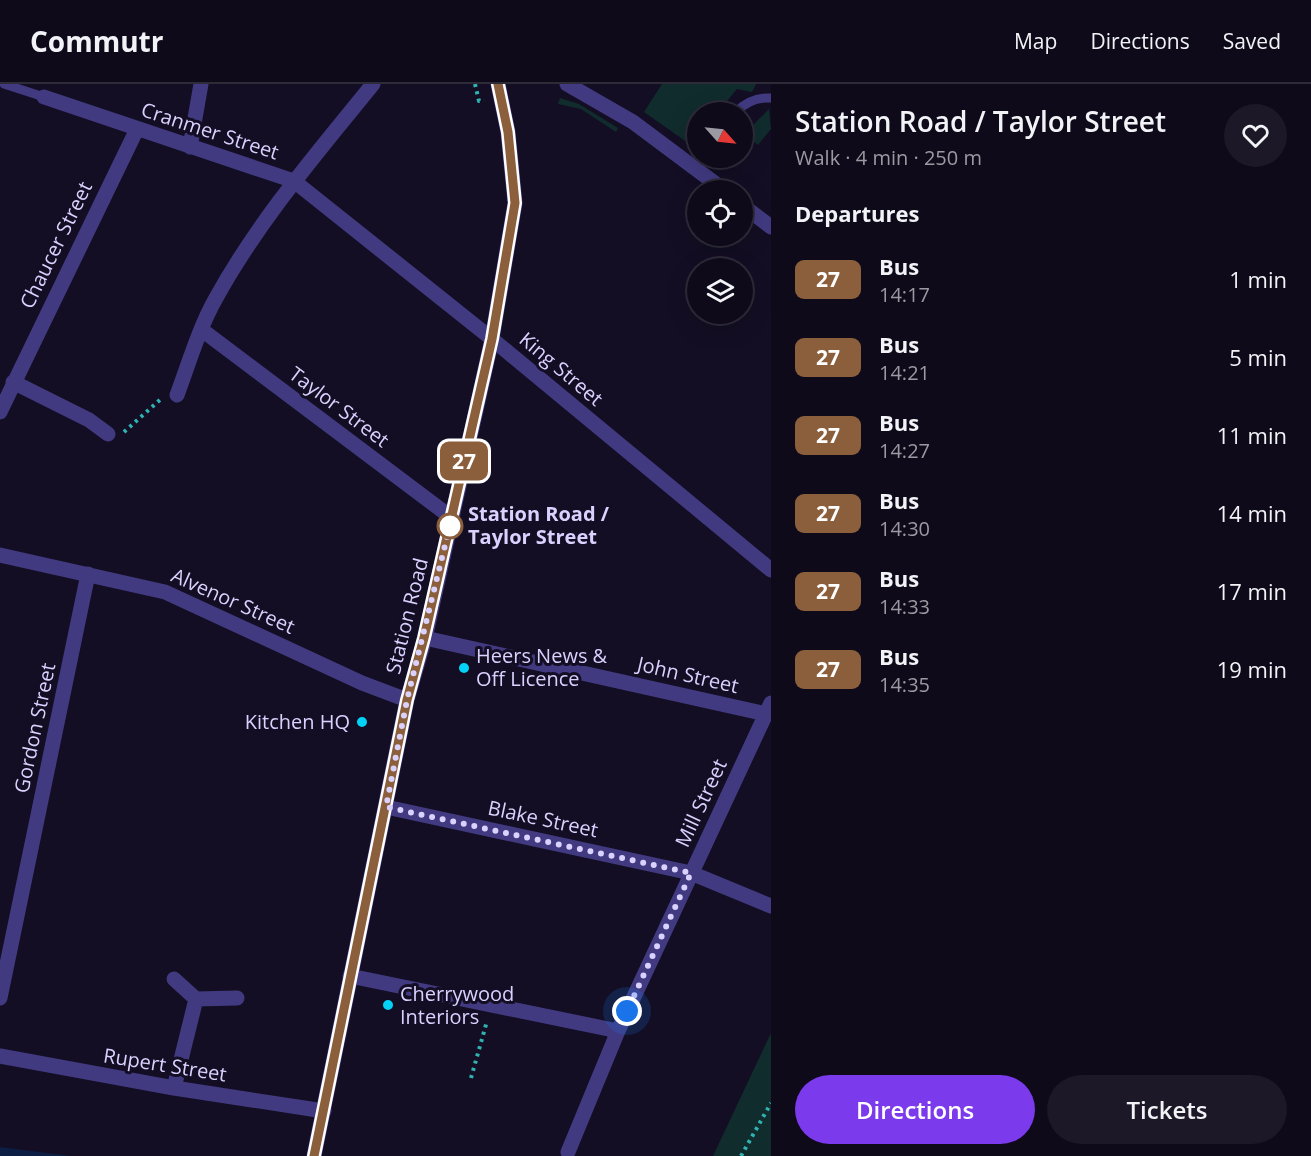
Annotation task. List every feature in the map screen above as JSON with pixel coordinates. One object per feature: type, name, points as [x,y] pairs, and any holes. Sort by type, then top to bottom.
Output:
[{"type":"street","points":[[190,147],[201,84]]},
{"type":"street","points":[[177,395],[217,297],[294,182],[373,84]]},
{"type":"street","name":"Station Road","points":[[315,1151],[407,700],[424,638],[492,339],[515,203],[508,132],[498,84]]},
{"type":"street","points":[[567,84],[687,156]]},
{"type":"street","name":"Cranmer Street","points":[[44,97],[294,182]]},
{"type":"street","name":"Chaucer Street","points":[[0,412],[137,129]]},
{"type":"street","points":[[702,168],[714,180]]},
{"type":"street","name":"King Street","points":[[294,182],[492,339],[771,570]]},
{"type":"street","points":[[753,213],[771,227]]},
{"type":"street","name":"Taylor Street","points":[[202,330],[452,518]]},
{"type":"street","points":[[13,382],[89,420],[108,434]]},
{"type":"street","name":"Alvenor Street","points":[[0,555],[165,592],[189,601],[362,683],[407,700]]},
{"type":"street","name":"Gordon Street","points":[[0,998],[88,574]]},
{"type":"street","name":"John Street","points":[[424,638],[768,708]]},
{"type":"street","name":"Mill Street","points":[[568,1152],[618,1031],[768,708]]},
{"type":"street","name":"Blake Street","points":[[386,807],[691,873],[771,906]]},
{"type":"street","points":[[350,976],[618,1031]]},
{"type":"street","points":[[174,979],[196,999],[237,998]]},
{"type":"street","points":[[174,1088],[196,999]]},
{"type":"street","name":"Rupert Street","points":[[0,1056],[174,1088],[324,1111]]},
{"type":"lane","points":[[4,84],[44,97]]},
{"type":"lane","points":[[749,102],[761,97],[771,98]]},
{"type":"path","points":[[108,434],[121,435],[161,399],[173,406],[177,395]]},
{"type":"path","points":[[471,1078],[491,1005]]},
{"type":"path","points":[[741,1156],[771,1103]]},
{"type":"green space","points":[[662,84],[756,84],[752,92],[737,89],[726,102],[687,102],[687,142],[644,112]]},
{"type":"green space","points":[[560,98],[579,104],[618,128],[616,132],[581,109],[558,104]]},
{"type":"green space","points":[[769,109],[771,129],[758,145],[753,141],[753,125]]},
{"type":"green space","points":[[771,1033],[771,1156],[713,1156]]},
{"type":"water","points":[[0,1147],[71,1156],[0,1156]]},
{"type":"bus line","name":"27","points":[[314,1156],[407,700],[424,638],[492,339],[500,294],[515,203],[513,166],[498,84]]},
{"type":"place","name":"Station Road / Taylor Street","points":[[450,526]]},
{"type":"place","name":"Heers News & Off Licence","points":[[464,668]]},
{"type":"place","name":"Kitchen HQ","points":[[362,722]]},
{"type":"place","name":"Cherrywood Interiors","points":[[388,1005]]},
{"type":"route","points":[[450,526],[451,521],[407,700],[386,807],[691,873],[627,1011]]}]
